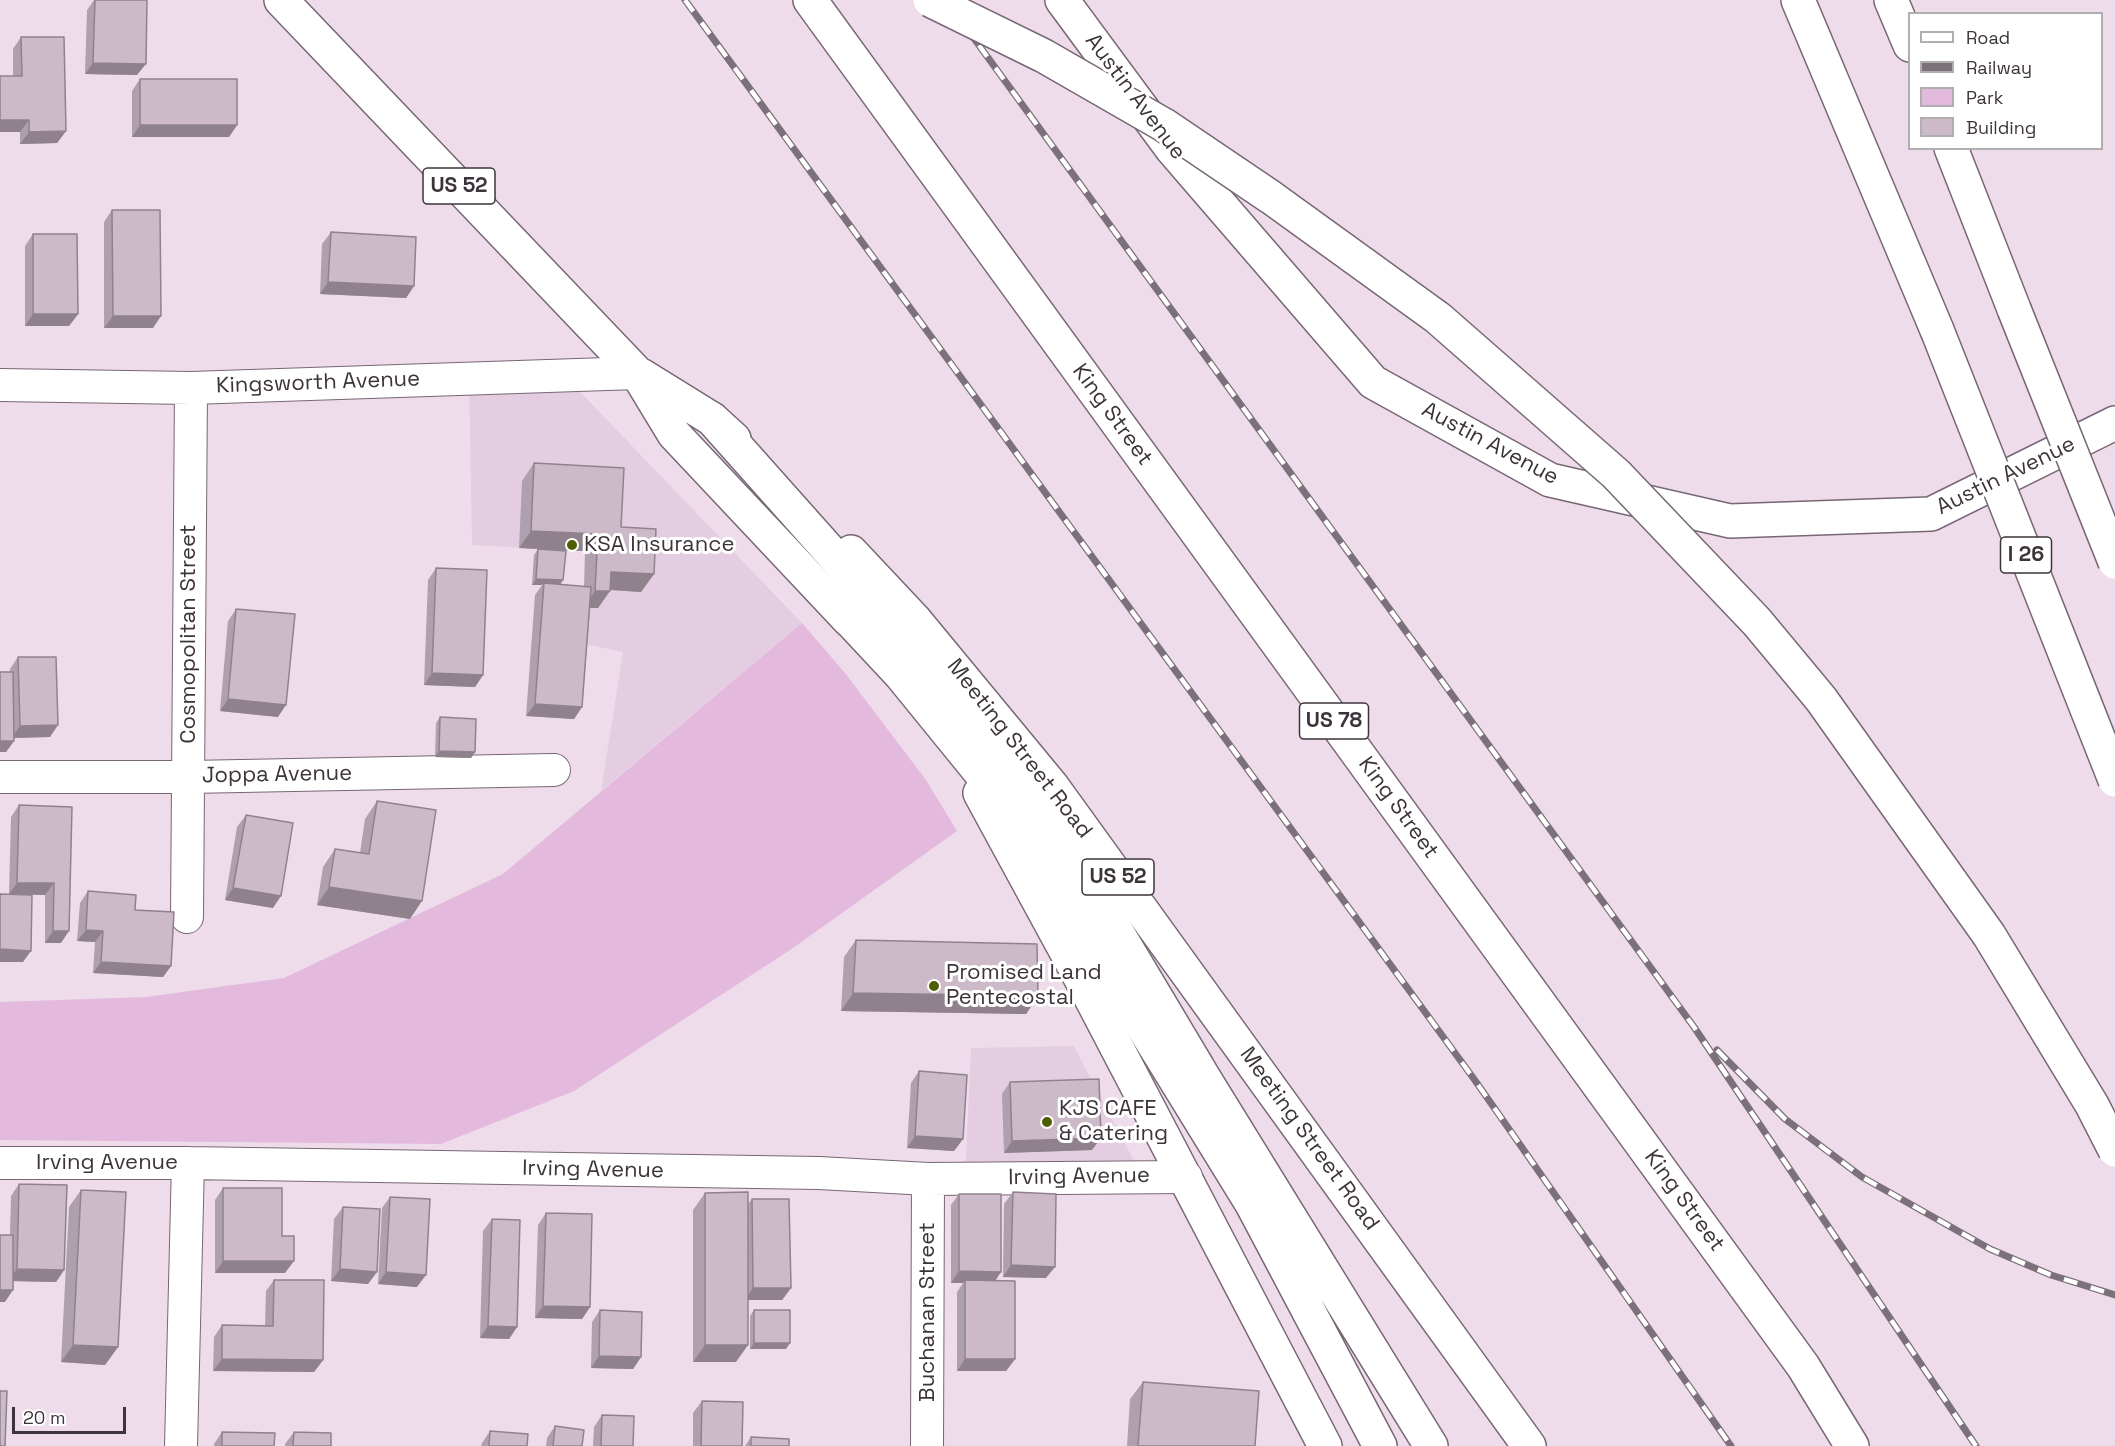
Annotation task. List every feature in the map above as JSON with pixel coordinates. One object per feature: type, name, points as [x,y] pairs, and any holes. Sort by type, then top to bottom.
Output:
[{"type":"main road","name":"Meeting Street Road","points":[[281,0],[637,373],[674,434],[831,600],[897,676],[978,790],[1186,1177],[1325,1446]]},
{"type":"main road","name":"King Street","points":[[810,0],[1803,1366],[1852,1446]]},
{"type":"main road","points":[[930,0],[1044,56],[1164,125],[1272,198],[1438,318],[1616,474],[1757,622],[1821,699],[1989,935],[2092,1106],[2115,1150]]},
{"type":"main road","name":"Austin Avenue","points":[[1062,0],[1172,149],[1373,382],[1550,480],[1730,521],[1931,514],[2115,423]]},
{"type":"main road","name":"I 26","points":[[1798,0],[1937,330],[2115,780]]},
{"type":"main road","points":[[1892,0],[1908,40]]},
{"type":"main road","points":[[1952,150],[2115,562]]},
{"type":"main road","name":"Meeting Street Road","points":[[637,373],[712,419],[801,501],[914,619],[1052,786],[1280,1098],[1529,1446]]},
{"type":"main road","points":[[712,419],[931,665],[1074,861],[1204,1078],[1431,1446]]},
{"type":"main road","points":[[831,600],[908,683],[984,777],[1023,832],[1252,1204],[1380,1446]]},
{"type":"street","name":"Kingsworth Avenue","points":[[0,385],[191,388],[637,373]]},
{"type":"street","name":"Cosmopolitan Street","points":[[187,917],[191,388]]},
{"type":"street","name":"Joppa Avenue","points":[[0,777],[189,777],[554,770]]},
{"type":"street","name":"Irving Avenue","points":[[0,1163],[188,1163],[819,1173],[928,1179],[1186,1177]]},
{"type":"street","points":[[180,1446],[188,1163]]},
{"type":"street","name":"Buchanan Street","points":[[927,1446],[928,1179]]},
{"type":"shaded area","points":[[564,375],[802,623],[601,791],[623,652],[585,644],[585,551],[472,545],[469,378]]},
{"type":"shaded area","points":[[1074,1046],[1142,1176],[965,1178],[971,1048]]},
{"type":"green space","points":[[802,623],[845,673],[926,780],[957,831],[793,948],[574,1091],[441,1144],[0,1140],[0,1002],[146,997],[284,978],[503,874]]},
{"type":"building","points":[[95,0],[147,0],[146,64],[93,63]]},
{"type":"building","points":[[21,37],[64,37],[66,131],[29,132],[29,120],[0,120],[0,76],[22,76]]},
{"type":"building","points":[[140,79],[237,79],[237,125],[140,125]]},
{"type":"building","points":[[112,210],[160,210],[161,316],[113,316]]},
{"type":"building","points":[[331,232],[416,237],[414,286],[328,282]]},
{"type":"building","points":[[33,234],[77,234],[78,314],[33,314]]},
{"type":"building","name":"KSA Insurance","points":[[534,463],[624,468],[621,527],[656,529],[654,574],[611,572],[610,591],[595,591],[598,534],[531,531]]},
{"type":"building","points":[[538,549],[566,551],[563,580],[536,579]]},
{"type":"building","points":[[436,568],[487,570],[483,675],[432,673]]},
{"type":"building","points":[[544,583],[591,587],[582,707],[535,704]]},
{"type":"building","points":[[236,609],[295,614],[286,705],[228,699]]},
{"type":"building","points":[[18,657],[56,657],[58,725],[20,726]]},
{"type":"building","points":[[0,672],[13,672],[14,741],[0,741]]},
{"type":"building","points":[[440,717],[476,719],[475,752],[439,751]]},
{"type":"building","points":[[377,801],[436,810],[422,901],[329,887],[335,849],[369,854]]},
{"type":"building","points":[[19,805],[72,807],[69,931],[53,931],[54,883],[17,883]]},
{"type":"building","points":[[246,815],[293,823],[281,896],[233,888]]},
{"type":"building","points":[[88,891],[136,895],[135,910],[174,912],[171,966],[101,962],[103,931],[86,930]]},
{"type":"building","points":[[0,894],[32,895],[31,951],[0,949]]},
{"type":"building","name":"Promised Land Pentecostal","points":[[856,940],[1037,944],[1038,996],[853,993]]},
{"type":"building","points":[[919,1071],[967,1075],[963,1139],[915,1136]]},
{"type":"building","name":"KJS CAFE & Catering","points":[[1099,1079],[1101,1138],[1012,1141],[1010,1082]]},
{"type":"building","points":[[19,1184],[67,1185],[64,1270],[17,1269]]},
{"type":"building","points":[[223,1188],[282,1188],[282,1236],[294,1236],[294,1261],[223,1261]]},
{"type":"building","points":[[81,1190],[126,1192],[118,1347],[73,1345]]},
{"type":"building","points":[[748,1192],[748,1345],[705,1345],[705,1193]]},
{"type":"building","points":[[1013,1192],[1056,1194],[1055,1267],[1011,1265]]},
{"type":"building","points":[[959,1194],[1001,1194],[1001,1272],[959,1271]]},
{"type":"building","points":[[390,1197],[430,1199],[426,1275],[386,1272]]},
{"type":"building","points":[[752,1199],[789,1199],[791,1288],[753,1288]]},
{"type":"building","points":[[343,1207],[380,1209],[377,1272],[340,1269]]},
{"type":"building","points":[[546,1213],[592,1214],[590,1307],[543,1306]]},
{"type":"building","points":[[492,1219],[520,1220],[517,1327],[488,1326]]},
{"type":"building","points":[[0,1235],[13,1235],[13,1290],[0,1290]]},
{"type":"building","points":[[274,1280],[324,1280],[323,1360],[222,1359],[222,1325],[273,1326]]},
{"type":"building","points":[[965,1280],[1015,1281],[1015,1359],[965,1359]]},
{"type":"building","points":[[600,1310],[642,1312],[641,1357],[599,1356]]},
{"type":"building","points":[[754,1310],[790,1310],[790,1343],[754,1343]]},
{"type":"building","points":[[1143,1382],[1259,1391],[1255,1446],[1138,1446]]},
{"type":"building","points":[[0,1391],[7,1391],[5,1446],[0,1446]]},
{"type":"building","points":[[702,1401],[743,1402],[742,1446],[701,1446]]},
{"type":"building","points":[[602,1415],[634,1416],[633,1446],[601,1446]]},
{"type":"building","points":[[555,1426],[584,1430],[582,1446],[553,1446]]},
{"type":"building","points":[[490,1431],[528,1434],[527,1446],[489,1446]]},
{"type":"building","points":[[222,1432],[275,1433],[274,1446],[222,1446]]},
{"type":"building","points":[[294,1432],[331,1433],[331,1446],[293,1446]]},
{"type":"building","points":[[751,1437],[789,1439],[789,1446],[751,1446]]},
{"type":"railway","points":[[685,0],[1474,1079],[1731,1446]]},
{"type":"railway","points":[[946,0],[1694,1027],[1976,1446]]},
{"type":"railway","points":[[1717,1050],[1785,1119],[1862,1177],[1990,1249],[2051,1275],[2115,1295]]},
{"type":"place","name":"KSA Insurance","points":[[572,545]]},
{"type":"place","name":"Promised Land Pentecostal","points":[[934,986]]},
{"type":"place","name":"KJS CAFE & Catering","points":[[1047,1122]]}]
